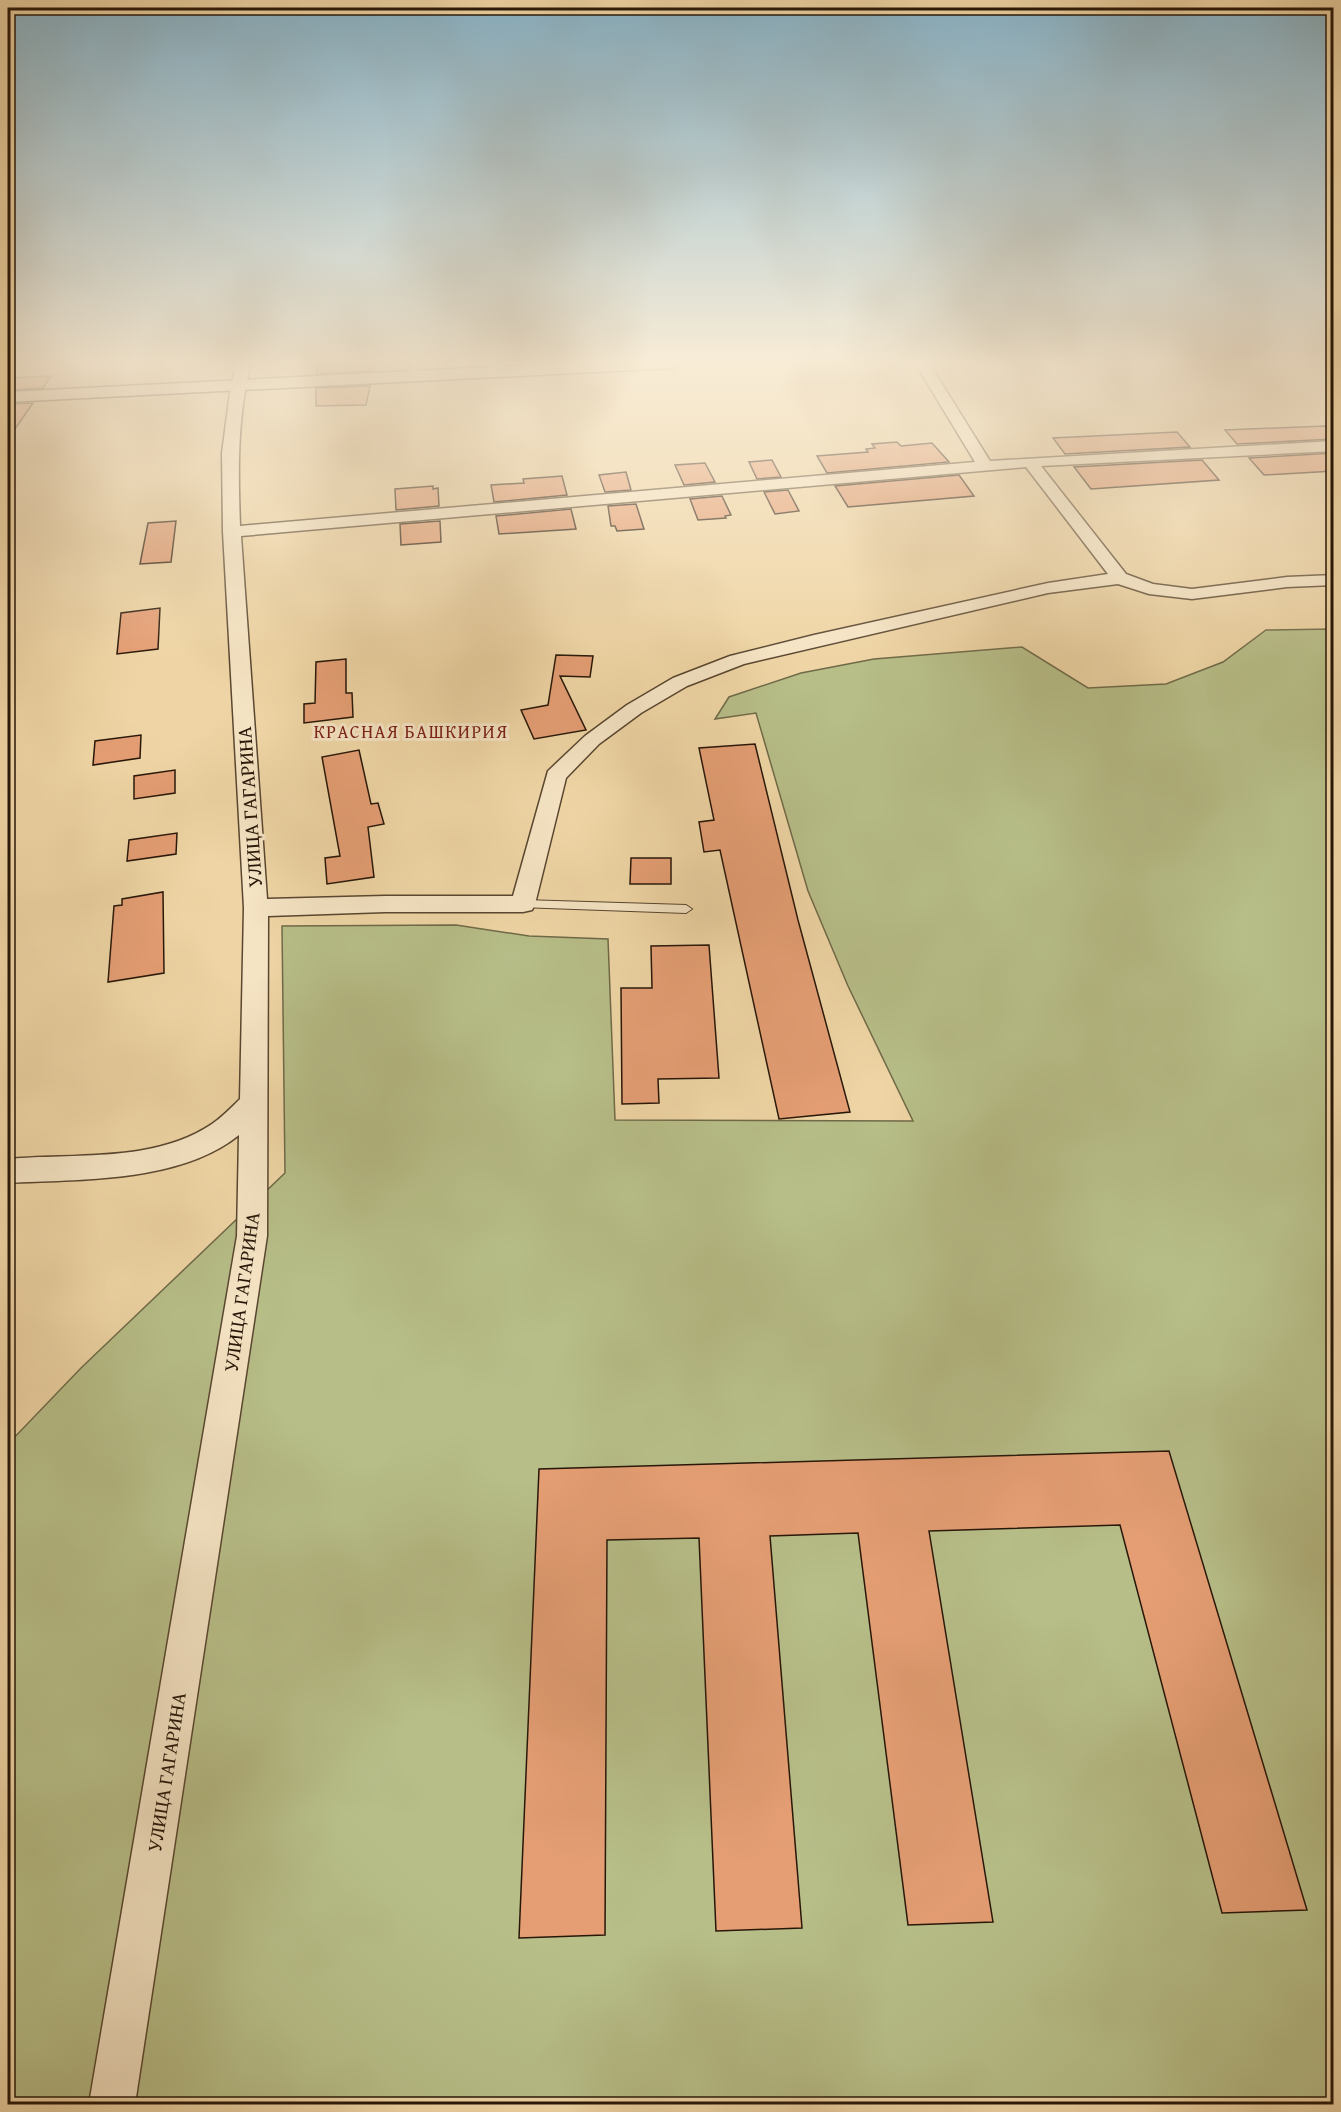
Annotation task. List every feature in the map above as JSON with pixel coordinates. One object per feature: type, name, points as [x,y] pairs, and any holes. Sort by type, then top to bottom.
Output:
[{"type":"street","name":"УЛИЦА ГАГАРИНА","points":[[112,2104],[252,1236],[256,908],[232,531],[230,462]]},
{"type":"street","points":[[982,462],[985,466]]},
{"type":"street","points":[[1030,462],[1120,578]]},
{"type":"street","points":[[232,531],[1038,462]]},
{"type":"street","points":[[256,908],[385,904],[523,904],[556,776],[592,740],[634,709],[680,682],[737,660],[1048,588],[1120,578],[1149,589],[1182,594],[1287,582],[1334,580]]},
{"type":"street","points":[[8,1171],[148,1160],[187,1150],[221,1133],[254,1103]]},
{"type":"lane","points":[[523,904],[686,909]]},
{"type":"green space","points":[[1333,629],[1333,2104],[8,2104],[8,1444],[81,1368],[285,1173],[282,926],[456,925],[529,936],[608,939],[615,1120],[913,1121],[848,986],[808,891],[756,713],[715,719],[729,697],[801,673],[874,659],[1022,647],[1088,688],[1166,684],[1223,662],[1266,630]]},
{"type":"building","points":[[749,462],[773,462],[781,477],[757,479]]},
{"type":"building","points":[[820,462],[949,462],[827,473]]},
{"type":"building","points":[[1203,462],[1219,480],[1091,489],[1074,467]]},
{"type":"building","points":[[1252,462],[1334,462],[1334,471],[1264,475]]},
{"type":"building","points":[[705,463],[715,482],[684,485],[675,465]]},
{"type":"building","points":[[626,472],[631,490],[605,492],[599,475]]},
{"type":"building","points":[[959,475],[974,496],[848,507],[835,486]]},
{"type":"building","points":[[562,476],[567,495],[494,502],[491,485],[524,483],[523,479]]},
{"type":"building","points":[[433,486],[433,489],[438,488],[439,506],[396,510],[395,489]]},
{"type":"building","points":[[788,490],[799,511],[775,514],[764,492]]},
{"type":"building","points":[[722,496],[731,515],[725,516],[726,518],[698,520],[690,499]]},
{"type":"building","points":[[636,504],[644,529],[617,531],[615,526],[611,526],[608,506]]},
{"type":"building","points":[[571,509],[576,529],[499,534],[496,516]]},
{"type":"building","points":[[176,521],[171,562],[140,564],[148,523]]},
{"type":"building","points":[[440,521],[441,542],[401,545],[400,524]]},
{"type":"building","points":[[160,608],[158,649],[117,654],[121,613]]},
{"type":"building","points":[[556,655],[593,656],[590,677],[560,676],[586,730],[534,739],[521,710],[548,705]]},
{"type":"building","points":[[346,659],[346,693],[352,693],[353,717],[304,723],[304,704],[315,703],[316,662]]},
{"type":"building","points":[[141,735],[140,758],[93,765],[95,741]]},
{"type":"building","points":[[755,744],[798,920],[850,1112],[779,1119],[720,850],[704,852],[699,822],[714,820],[699,748]]},
{"type":"building","points":[[359,750],[371,804],[378,803],[384,824],[368,827],[374,877],[327,884],[325,858],[340,856],[322,757]]},
{"type":"building","points":[[175,770],[175,793],[134,799],[134,776]]},
{"type":"building","points":[[177,833],[176,854],[127,861],[129,840]]},
{"type":"building","points":[[631,858],[671,858],[671,884],[630,884]]},
{"type":"building","points":[[163,892],[164,973],[108,982],[114,906],[122,905],[122,899]]},
{"type":"building","points":[[709,945],[719,1078],[658,1079],[659,1103],[622,1104],[621,988],[652,988],[651,946]]},
{"type":"building","points":[[1169,1451],[1307,1910],[1222,1913],[1120,1525],[929,1531],[993,1922],[908,1925],[858,1533],[770,1536],[802,1928],[716,1931],[699,1538],[607,1540],[605,1935],[519,1938],[539,1469]]},
{"type":"district","name":"КРАСНАЯ БАШКИРИЯ","points":[[411,731]]}]
